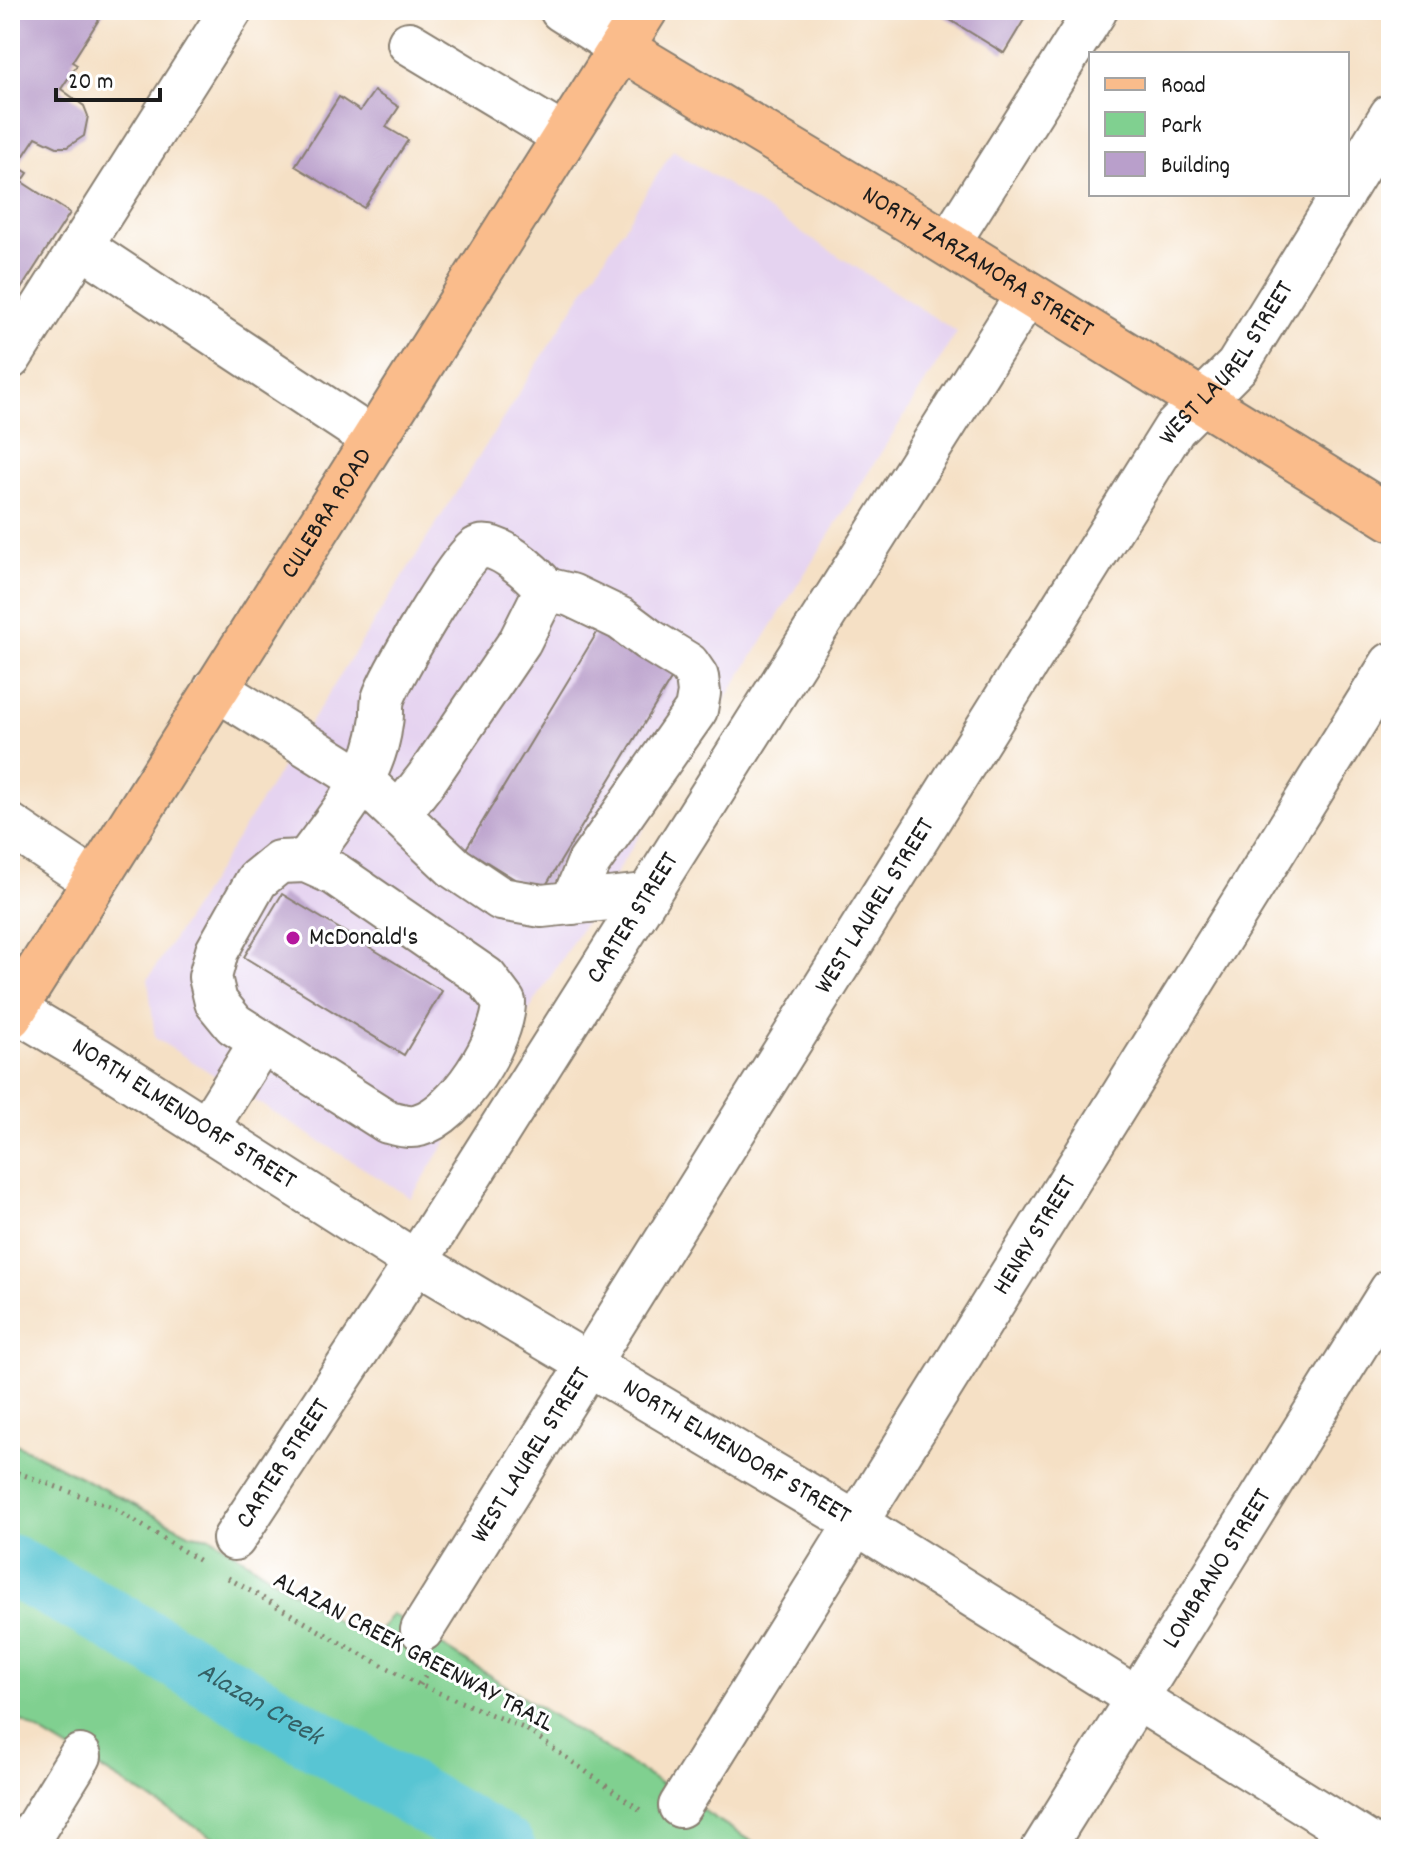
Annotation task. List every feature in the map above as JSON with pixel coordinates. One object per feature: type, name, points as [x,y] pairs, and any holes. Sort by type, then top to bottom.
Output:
[{"type":"main road","name":"CULEBRA ROAD","points":[[11,1011],[645,10]]},
{"type":"main road","name":"NORTH ZARZAMORA STREET","points":[[621,48],[948,244],[1391,518]]},
{"type":"street","points":[[10,358],[231,10]]},
{"type":"street","name":"NORTH ZARZAMORA STREET","points":[[561,10],[621,48]]},
{"type":"street","points":[[948,244],[1096,10]]},
{"type":"street","points":[[409,43],[565,137]]},
{"type":"street","points":[[1349,184],[1391,115]]},
{"type":"street","name":"WEST LAUREL STREET","points":[[422,1630],[1174,429],[1237,366],[1342,196]]},
{"type":"street","points":[[81,246],[374,440]]},
{"type":"street","name":"CARTER STREET","points":[[222,1560],[416,1262],[1028,293]]},
{"type":"street","points":[[306,861],[362,780],[377,744],[384,698],[428,616],[464,560],[477,548],[487,546],[506,554],[536,577],[546,589],[571,595],[621,619],[688,664],[697,677],[699,693],[696,710],[588,864],[572,903]]},
{"type":"street","points":[[398,815],[427,778],[520,641],[546,589]]},
{"type":"street","name":"HENRY STREET","points":[[671,1820],[1391,664]]},
{"type":"street","points":[[215,688],[362,780],[455,868],[501,899],[542,906],[646,895]]},
{"type":"street","points":[[10,825],[95,882]]},
{"type":"street","points":[[306,861],[335,874],[486,978],[504,1002],[504,1010],[498,1033],[467,1085],[444,1113],[417,1126],[388,1122],[234,1024],[216,1002],[210,977],[217,951],[257,880],[279,862],[306,861]]},
{"type":"street","points":[[504,1010],[557,1037]]},
{"type":"street","name":"NORTH ELMENDORF STREET","points":[[11,1011],[207,1128],[416,1262],[856,1523],[1378,1849]]},
{"type":"street","points":[[207,1128],[261,1042]]},
{"type":"street","name":"LOMBRANO STREET","points":[[1043,1849],[1391,1290]]},
{"type":"street","points":[[23,1849],[80,1756]]},
{"type":"path","name":"ALAZAN CREEK GREENWAY TRAIL","points":[[10,1470],[112,1507],[222,1560],[344,1645],[420,1685],[526,1729],[671,1820],[701,1849]]},
{"type":"shaded area","points":[[673,150],[957,332],[411,1198],[155,1038],[148,979]]},
{"type":"green space","points":[[10,1441],[191,1534],[211,1537],[370,1643],[392,1614],[764,1849],[233,1849],[10,1714]]},
{"type":"building","points":[[10,10],[105,10],[72,62],[77,65],[61,89],[84,106],[88,116],[84,136],[67,147],[57,147],[36,137],[17,166],[28,173],[22,182],[70,213],[10,306],[10,201],[14,196],[10,193]]},
{"type":"building","points":[[934,10],[1030,10],[1004,53]]},
{"type":"building","points":[[374,91],[399,107],[386,127],[408,140],[364,208],[295,166],[339,97],[360,111]]},
{"type":"building","points":[[601,626],[676,671],[540,895],[466,849]]},
{"type":"building","points":[[282,894],[442,991],[404,1055],[244,957]]},
{"type":"waterway","name":"Alazan Creek","points":[[10,1565],[82,1603],[505,1849]]},
{"type":"place","name":"McDonald's","points":[[293,938]]}]
